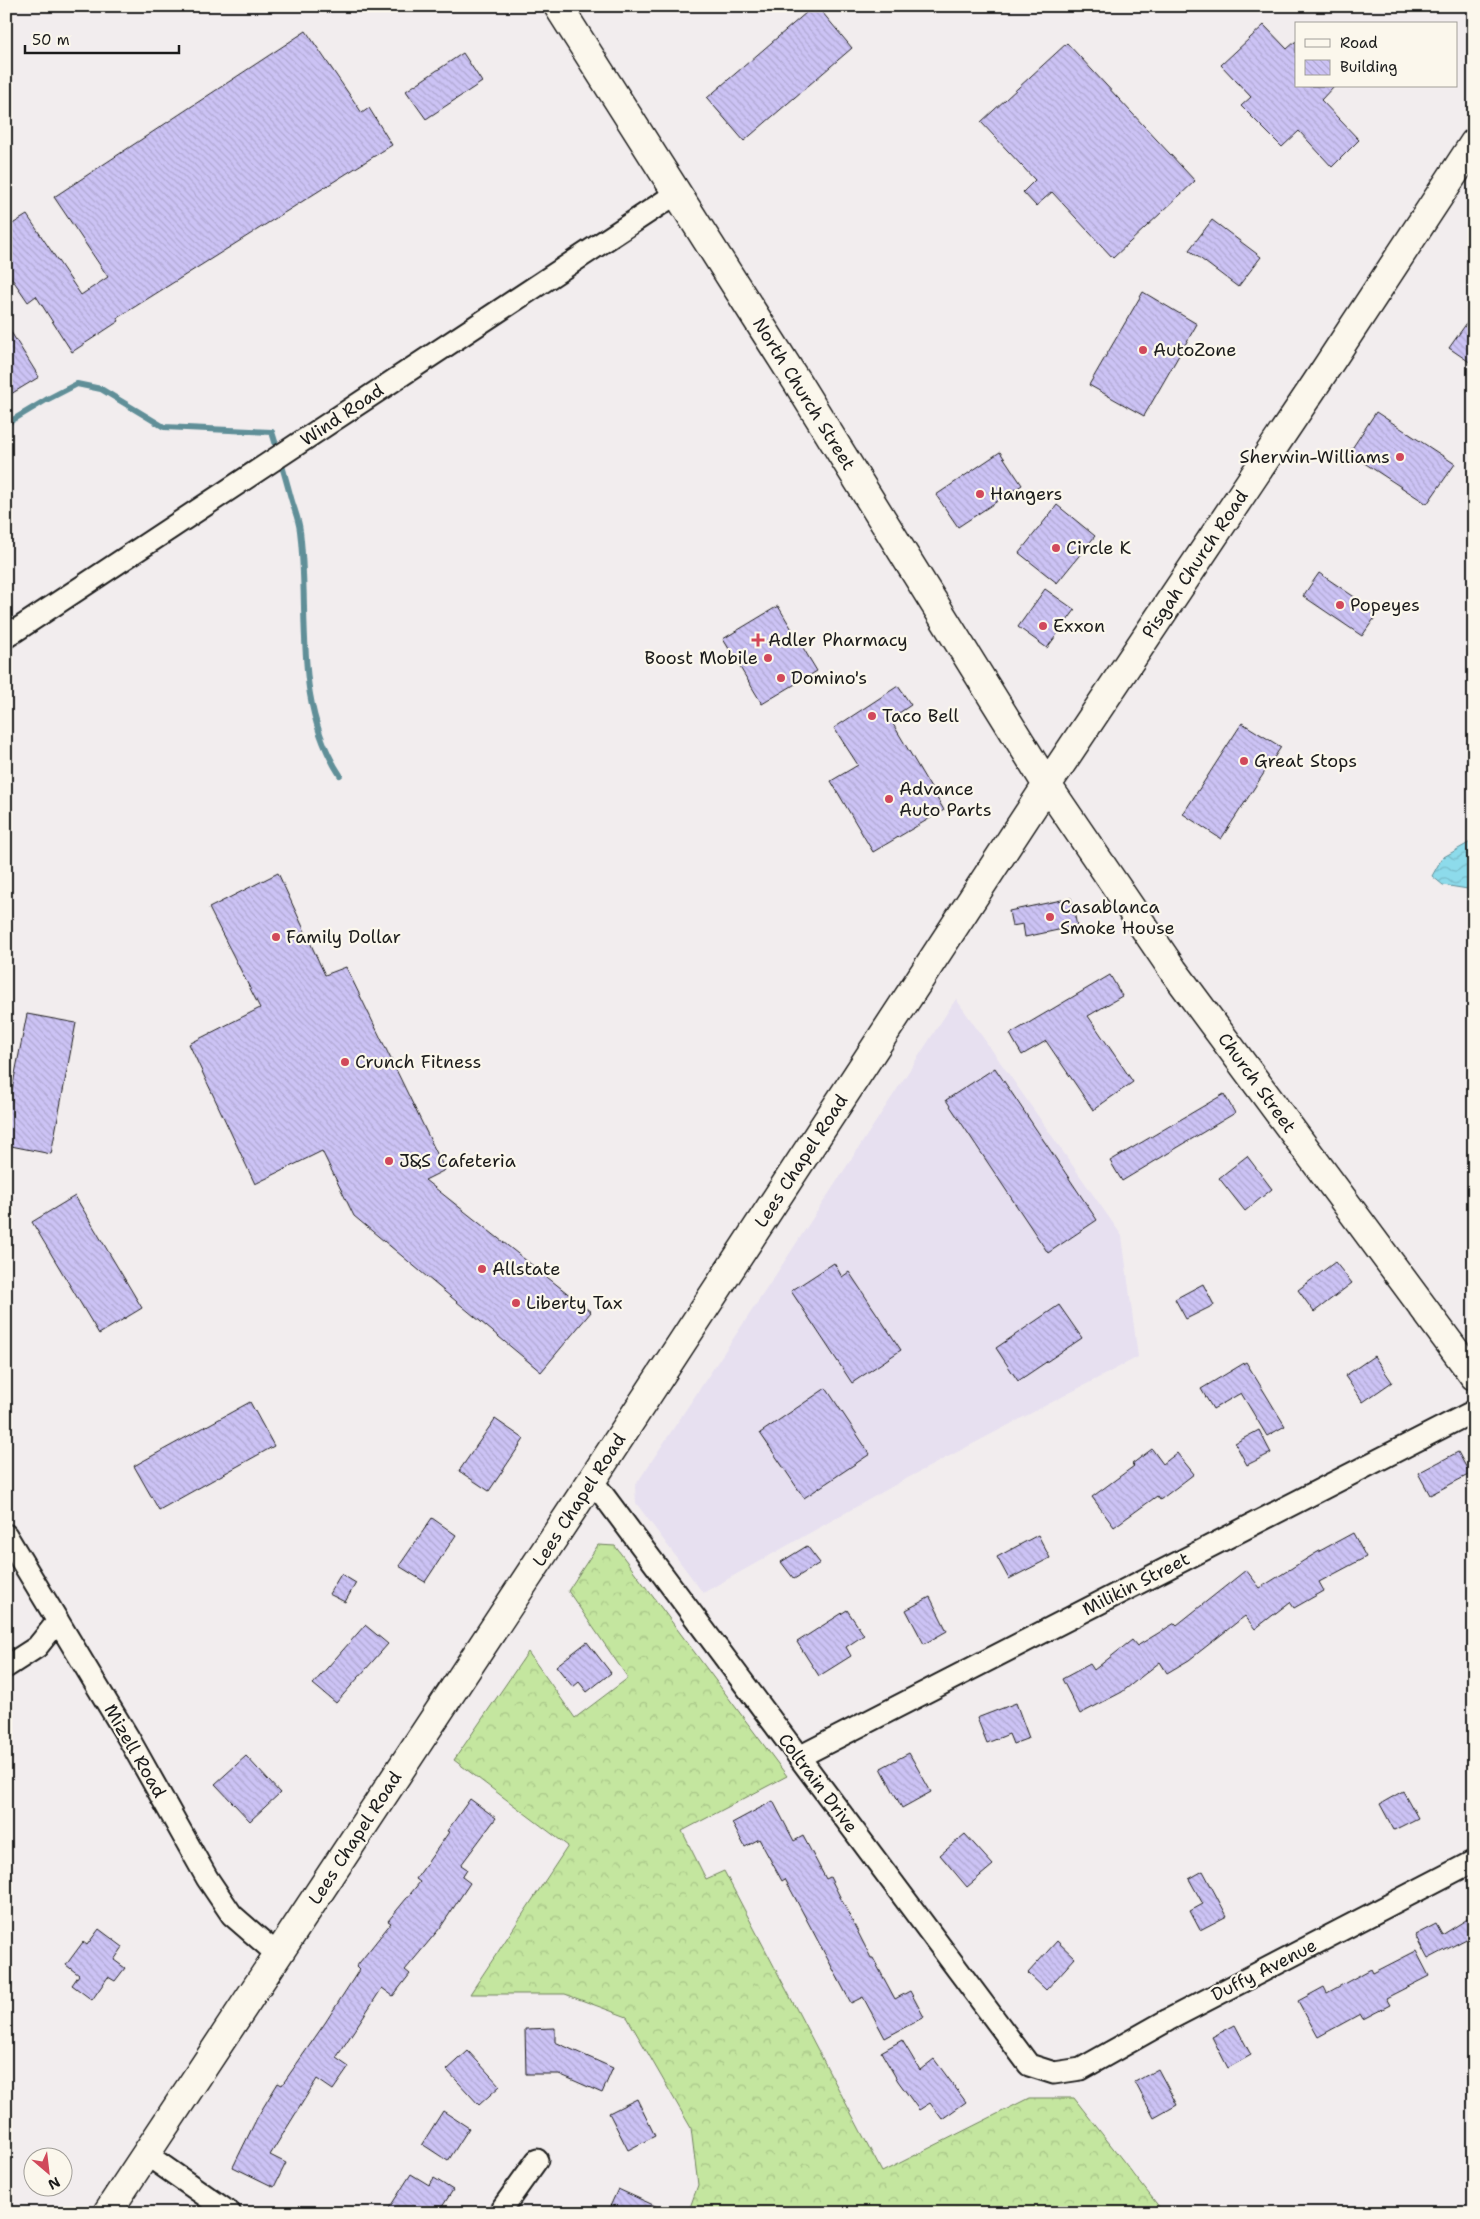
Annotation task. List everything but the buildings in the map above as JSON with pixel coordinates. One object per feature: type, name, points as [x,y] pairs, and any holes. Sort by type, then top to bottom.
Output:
[{"type":"main road","name":"North Church Street","points":[[558,6],[797,382],[1047,784]]},
{"type":"main road","name":"Pisgah Church Road","points":[[1047,784],[1315,385],[1474,143]]},
{"type":"main road","name":"Church Street","points":[[1047,784],[1173,970],[1474,1376]]},
{"type":"main road","name":"Lees Chapel Road","points":[[108,2213],[592,1480],[1047,784]]},
{"type":"street","name":"Wind Road","points":[[6,636],[677,193]]},
{"type":"street","name":"Milikin Street","points":[[799,1757],[1474,1411]]},
{"type":"street","name":"Coltrain Drive","points":[[592,1480],[1029,2065],[1054,2073]]},
{"type":"street","name":"Mizell Road","points":[[6,1535],[129,1739],[207,1878],[232,1915],[278,1955]]},
{"type":"street","points":[[6,1667],[37,1647],[58,1621]]},
{"type":"street","name":"Duffy Avenue","points":[[1054,2073],[1081,2069],[1168,2020],[1474,1860]]},
{"type":"street","points":[[146,2154],[230,2213]]},
{"type":"street","points":[[499,2213],[537,2160]]},
{"type":"shaded area","points":[[956,999],[1122,1236],[1138,1357],[902,1481],[703,1593],[636,1503],[635,1486]]},
{"type":"green space","points":[[598,1545],[615,1546],[787,1776],[682,1831],[706,1879],[724,1871],[882,2172],[1029,2098],[1074,2098],[1160,2208],[1169,2213],[688,2213],[698,2185],[691,2128],[627,2017],[565,1994],[470,1994],[568,1846],[454,1760],[528,1652],[575,1718],[628,1678],[568,1591]]},
{"type":"water","points":[[1474,840],[1474,890],[1443,885],[1432,876],[1442,858]]},
{"type":"waterway","points":[[6,424],[77,384],[101,389],[164,427],[272,432],[298,519],[303,562],[306,656],[309,687],[315,717],[325,747],[340,775]]},
{"type":"place","name":"AutoZone","points":[[1143,350]]},
{"type":"place","name":"Sherwin-Williams","points":[[1400,457]]},
{"type":"place","name":"Hangers","points":[[980,494]]},
{"type":"place","name":"Circle K","points":[[1056,548]]},
{"type":"place","name":"Popeyes","points":[[1340,605]]},
{"type":"place","name":"Exxon","points":[[1043,626]]},
{"type":"place","name":"Adler Pharmacy","points":[[758,640]]},
{"type":"place","name":"Boost Mobile","points":[[768,658]]},
{"type":"place","name":"Domino's","points":[[781,678]]},
{"type":"place","name":"Taco Bell","points":[[872,716]]},
{"type":"place","name":"Great Stops","points":[[1244,761]]},
{"type":"place","name":"Advance Auto Parts","points":[[889,799]]},
{"type":"place","name":"Casablanca Smoke House","points":[[1050,917]]},
{"type":"place","name":"Family Dollar","points":[[276,937]]},
{"type":"place","name":"Crunch Fitness","points":[[345,1062]]},
{"type":"place","name":"J&S Cafeteria","points":[[389,1161]]},
{"type":"place","name":"Allstate","points":[[482,1269]]},
{"type":"place","name":"Liberty Tax","points":[[516,1303]]}]
